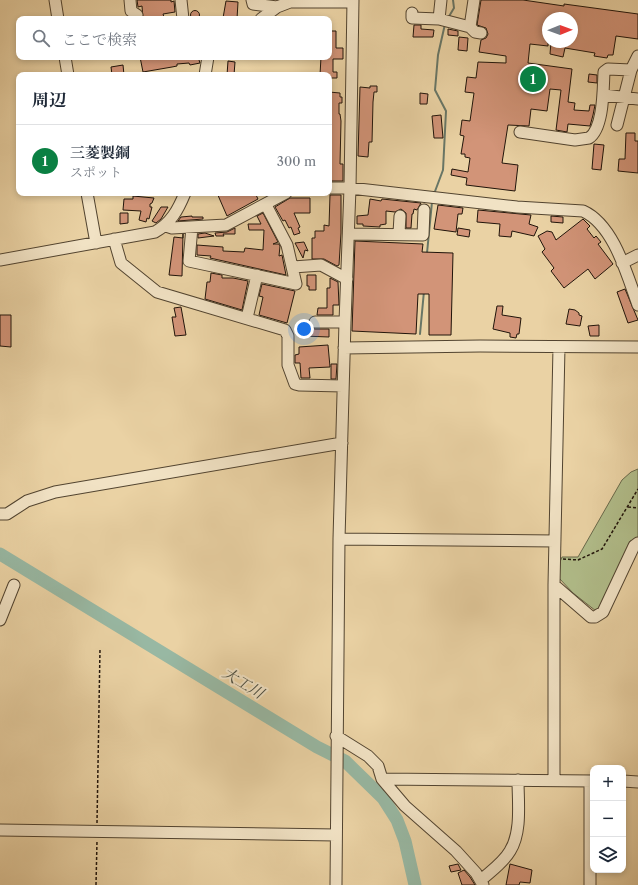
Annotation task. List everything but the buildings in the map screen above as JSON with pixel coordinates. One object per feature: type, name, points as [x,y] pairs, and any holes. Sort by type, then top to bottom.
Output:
[{"type":"street","points":[[55,0],[58,16]]},
{"type":"street","points":[[130,0],[131,11],[137,15]]},
{"type":"street","points":[[181,0],[183,16]]},
{"type":"street","points":[[252,0],[253,4],[277,7]]},
{"type":"street","points":[[439,19],[441,0]]},
{"type":"street","points":[[470,27],[474,0]]},
{"type":"street","points":[[265,16],[277,7],[290,2],[353,1],[349,234],[344,348],[339,539],[336,736],[336,885]]},
{"type":"street","points":[[412,12],[412,18],[439,19],[470,27],[475,32],[480,33]]},
{"type":"street","points":[[617,125],[631,70],[638,56]]},
{"type":"street","points":[[65,60],[67,72]]},
{"type":"street","points":[[206,72],[208,60]]},
{"type":"street","points":[[520,132],[575,140],[589,138],[596,131],[604,95],[604,72],[608,69],[631,70]]},
{"type":"street","points":[[604,95],[638,99]]},
{"type":"street","points":[[332,188],[350,188],[517,207],[583,211],[590,214],[609,236],[622,263],[638,305]]},
{"type":"street","points":[[88,196],[96,243]]},
{"type":"street","points":[[0,260],[155,232],[166,226],[178,210],[184,196]]},
{"type":"street","points":[[166,226],[172,228],[226,225],[281,196]]},
{"type":"street","points":[[192,227],[189,261],[296,284],[287,245],[266,205]]},
{"type":"street","points":[[349,234],[399,233],[423,235],[424,210]]},
{"type":"street","points":[[399,233],[400,216]]},
{"type":"street","points":[[114,239],[121,263],[157,292],[282,328],[287,333],[288,365],[295,384],[299,386],[343,386]]},
{"type":"street","points":[[622,263],[638,255]]},
{"type":"street","points":[[293,268],[321,265],[347,279]]},
{"type":"street","points":[[247,318],[257,275]]},
{"type":"street","points":[[315,322],[345,322]]},
{"type":"street","points":[[554,780],[554,585],[558,347]]},
{"type":"street","points":[[344,348],[638,347]]},
{"type":"street","points":[[0,514],[6,514],[27,501],[54,492],[342,443]]},
{"type":"street","points":[[339,539],[555,541]]},
{"type":"street","points":[[554,585],[591,616],[598,616],[603,612],[634,546],[638,543]]},
{"type":"street","points":[[0,620],[14,585]]},
{"type":"street","points":[[336,736],[368,756],[378,766],[382,779],[405,806],[456,851],[482,882],[502,862],[510,851],[515,839],[518,780]]},
{"type":"street","points":[[382,779],[590,781]]},
{"type":"street","points":[[626,781],[638,782]]},
{"type":"street","points":[[590,885],[591,801]]},
{"type":"street","points":[[0,830],[336,835]]},
{"type":"path","points":[[555,558],[578,560],[602,549],[638,489]]},
{"type":"path","points":[[628,506],[638,508]]},
{"type":"path","points":[[96,885],[100,648]]},
{"type":"green space","points":[[638,469],[638,540],[630,541],[628,551],[600,610],[596,611],[573,593],[559,578],[560,562],[562,557],[578,557],[622,480],[631,472]]},
{"type":"waterway","points":[[448,18],[454,8],[453,0]]},
{"type":"waterway","points":[[434,194],[443,170],[446,111],[435,90],[438,55],[445,24]]},
{"type":"waterway","points":[[427,253],[432,202]]},
{"type":"waterway","points":[[420,334],[424,291]]},
{"type":"waterway","name":"大工川","points":[[0,554],[317,747],[345,761],[383,798],[397,820],[405,841],[415,885]]},
{"type":"place","name":"三菱製鋼","points":[[533,79]]}]
